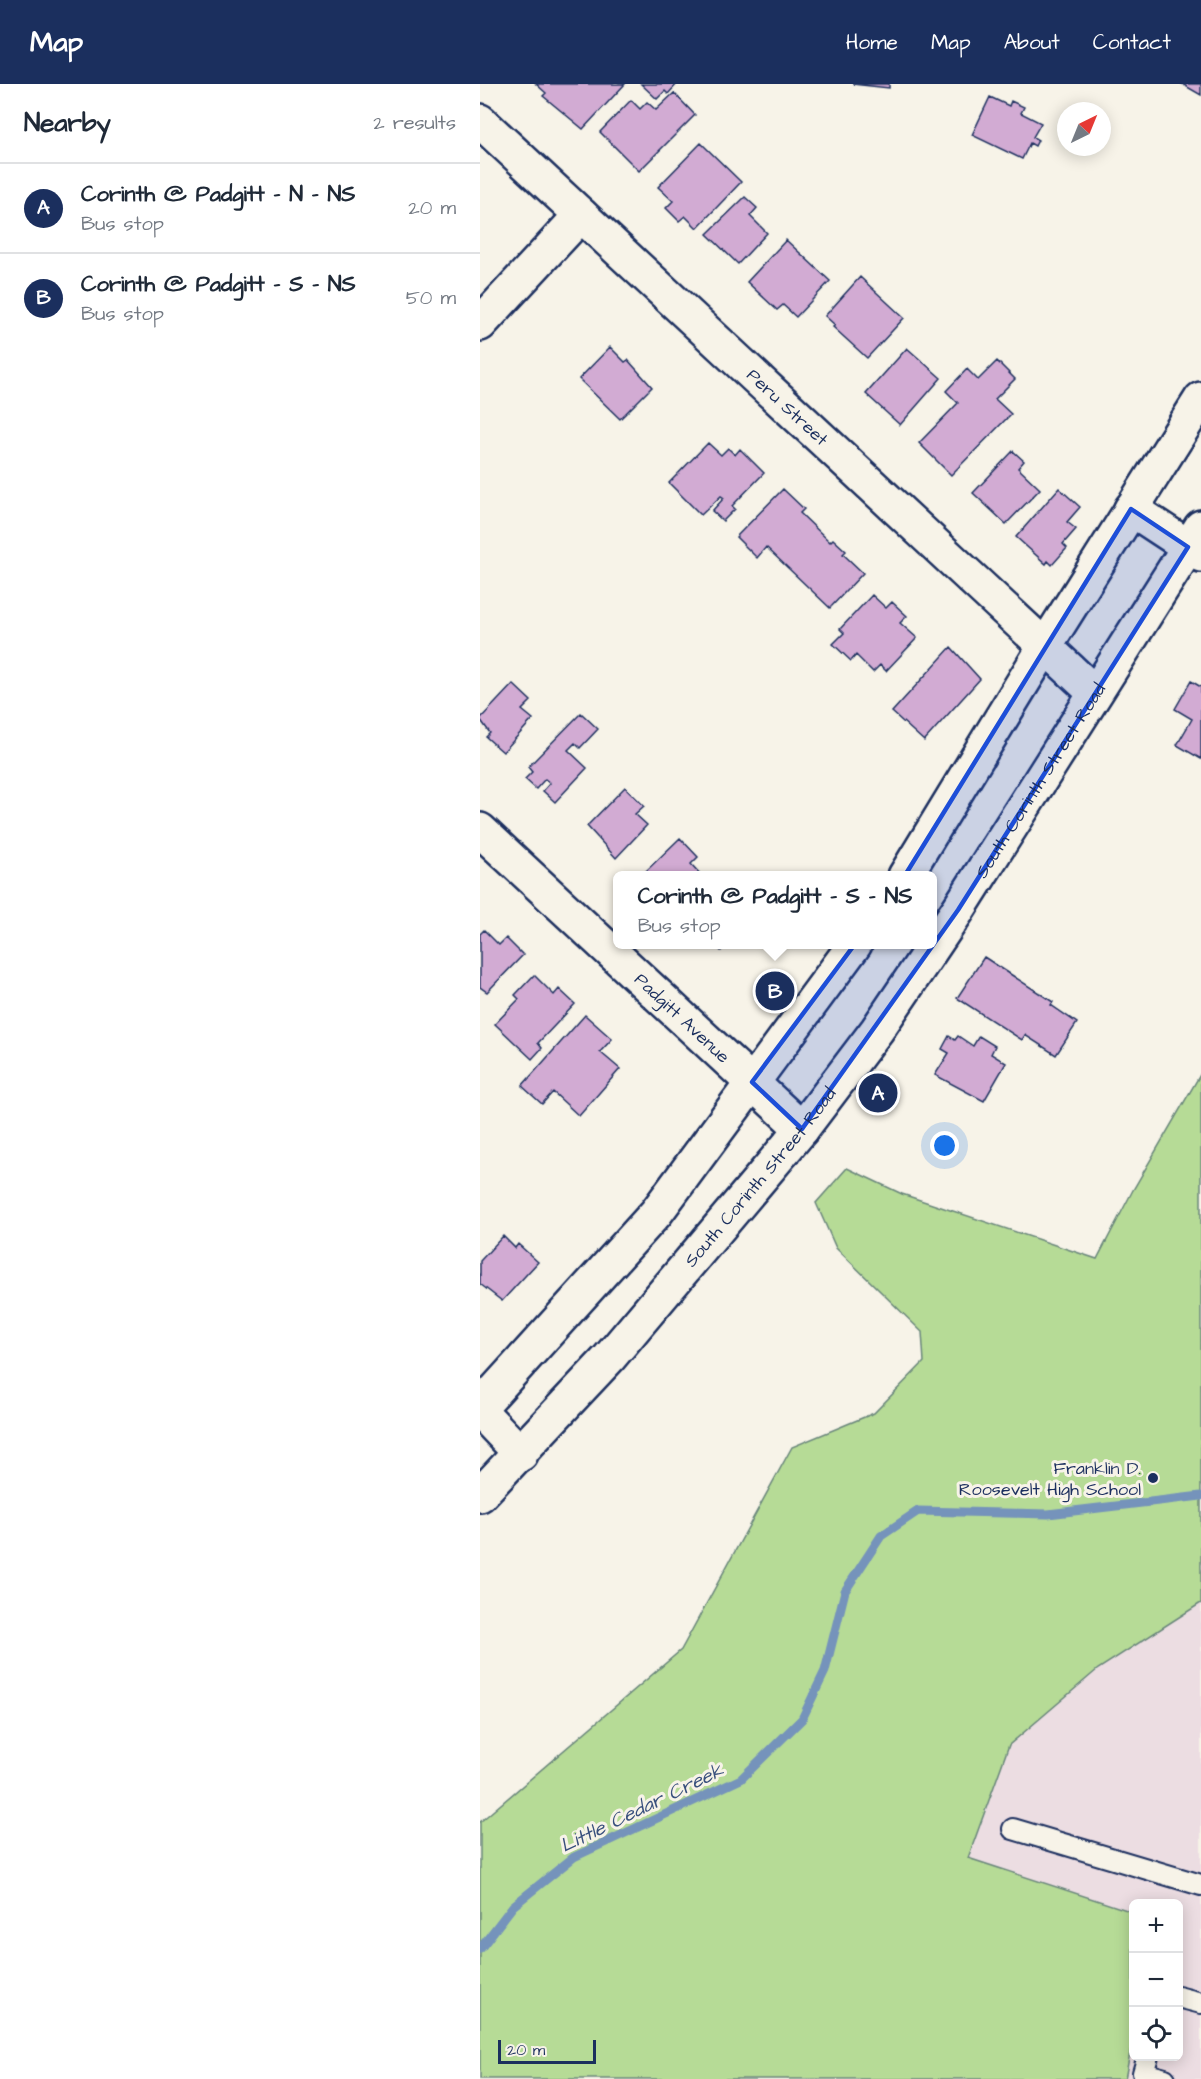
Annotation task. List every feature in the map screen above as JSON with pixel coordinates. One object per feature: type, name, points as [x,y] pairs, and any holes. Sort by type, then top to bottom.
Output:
[{"type":"main road","name":"Peru Street","points":[[480,121],[1095,693]]},
{"type":"main road","points":[[480,324],[581,216]]},
{"type":"main road","points":[[908,871],[1044,648],[1201,399]]},
{"type":"main road","points":[[1131,509],[1197,543]]},
{"type":"main road","name":"South Corinth Street Road","points":[[937,941],[1095,693],[1197,543]]},
{"type":"main road","name":"Padgitt Avenue","points":[[480,830],[802,1129]]},
{"type":"main road","points":[[521,1454],[480,1409],[656,1214],[852,949]]},
{"type":"main road","name":"South Corinth Street Road","points":[[480,1495],[609,1358],[802,1129],[877,1030],[932,949]]},
{"type":"lane","points":[[1013,1829],[1201,1885]]},
{"type":"lane","points":[[1183,1998],[1201,2002]]},
{"type":"lane","points":[[1147,2061],[1143,2073],[1166,2079]]},
{"type":"highlighted area","points":[[1131,509],[1188,547],[958,910],[802,1129],[752,1082],[899,885]]},
{"type":"shaded area","name":"Franklin D. Roosevelt High School","points":[[1201,1211],[1201,2079],[888,2079],[1009,1746]]},
{"type":"green space","points":[[1201,1073],[1201,1603],[1098,1669],[1009,1745],[968,1858],[1129,1911],[1129,2058],[1125,2079],[480,2079],[480,1822],[681,1650],[792,1447],[874,1413],[924,1362],[922,1332],[836,1248],[816,1203],[847,1168],[902,1194],[1097,1259],[1133,1190]]},
{"type":"building","points":[[536,84],[625,84],[583,129],[543,96],[546,93]]},
{"type":"building","points":[[641,84],[677,84],[668,94],[665,91],[657,99]]},
{"type":"building","points":[[852,84],[889,84],[889,88]]},
{"type":"building","points":[[1182,84],[1201,84],[1201,95]]},
{"type":"building","points":[[674,93],[695,115],[639,171],[600,132],[631,100],[640,109],[647,102],[656,110]]},
{"type":"building","points":[[990,97],[1009,106],[1011,101],[1024,107],[1021,113],[1041,123],[1033,137],[1038,140],[1035,146],[1030,143],[1022,159],[972,135]]},
{"type":"building","points":[[701,143],[741,182],[697,228],[685,216],[679,221],[666,208],[673,201],[658,187]]},
{"type":"building","points":[[745,197],[757,208],[750,216],[767,233],[738,264],[707,234]]},
{"type":"building","points":[[786,240],[830,281],[796,317],[783,305],[777,310],[747,282]]},
{"type":"building","points":[[860,277],[904,318],[867,358],[833,327],[835,325],[825,316]]},
{"type":"building","points":[[610,347],[625,362],[628,360],[652,387],[620,419],[579,379]]},
{"type":"building","points":[[907,348],[941,378],[900,425],[866,394]]},
{"type":"building","points":[[997,361],[1015,379],[995,399],[1011,414],[951,475],[919,443],[958,403],[946,391],[967,369],[978,380]]},
{"type":"building","points":[[708,443],[721,455],[728,448],[735,455],[740,449],[764,473],[732,506],[735,509],[723,521],[712,511],[724,498],[721,496],[701,515],[669,483]]},
{"type":"building","points":[[1013,451],[1024,461],[1018,468],[1040,489],[1006,524],[973,493]]},
{"type":"building","points":[[1059,488],[1080,507],[1067,522],[1076,529],[1063,544],[1067,548],[1052,565],[1048,561],[1046,564],[1016,537]]},
{"type":"building","points":[[783,489],[804,509],[800,513],[830,542],[833,539],[846,551],[843,554],[863,573],[830,608],[766,547],[757,558],[736,537]]},
{"type":"building","points":[[872,595],[886,608],[892,602],[907,616],[900,623],[917,638],[886,671],[880,665],[873,672],[856,655],[851,661],[833,644],[844,633],[840,629]]},
{"type":"building","points":[[951,647],[980,679],[924,741],[892,712]]},
{"type":"building","points":[[1191,681],[1201,687],[1201,759],[1177,745],[1192,719],[1175,709]]},
{"type":"building","points":[[513,684],[531,701],[522,710],[533,719],[503,752],[486,737],[490,733],[480,719]]},
{"type":"building","points":[[581,713],[598,729],[580,748],[575,743],[568,750],[587,768],[555,802],[543,791],[550,783],[545,779],[536,789],[525,779],[532,772],[528,767]]},
{"type":"building","points":[[625,787],[644,806],[635,814],[647,825],[616,858],[587,826]]},
{"type":"building","points":[[680,838],[698,857],[691,864],[697,871],[646,871]]},
{"type":"building","points":[[484,930],[499,945],[506,938],[523,955],[487,992],[480,987],[480,934]]},
{"type":"building","points":[[984,957],[1053,1002],[1051,1005],[1077,1023],[1056,1055],[1025,1035],[1022,1040],[957,998]]},
{"type":"building","points":[[534,975],[554,995],[559,989],[575,1004],[538,1043],[542,1048],[532,1059],[495,1024],[519,999],[515,995]]},
{"type":"building","points":[[585,1015],[612,1039],[600,1052],[620,1069],[579,1116],[553,1092],[542,1104],[522,1086]]},
{"type":"building","points":[[949,1036],[955,1040],[958,1036],[973,1046],[979,1036],[995,1046],[991,1054],[1006,1063],[984,1101],[935,1075],[949,1053],[942,1049]]},
{"type":"building","points":[[503,1236],[515,1248],[518,1244],[538,1262],[502,1301],[480,1284],[480,1261]]},
{"type":"waterway","name":"Little Cedar Creek","points":[[480,1949],[513,1906],[574,1857],[741,1779],[802,1719],[825,1671],[845,1591],[881,1536],[918,1511],[1048,1514],[1201,1496]]},
{"type":"place","name":"Corinth @ Padgitt - S - NS","points":[[775,991]]},
{"type":"place","name":"Corinth @ Padgitt - N - NS","points":[[878,1093]]},
{"type":"place","name":"Franklin D. Roosevelt High School","points":[[1153,1478]]}]
